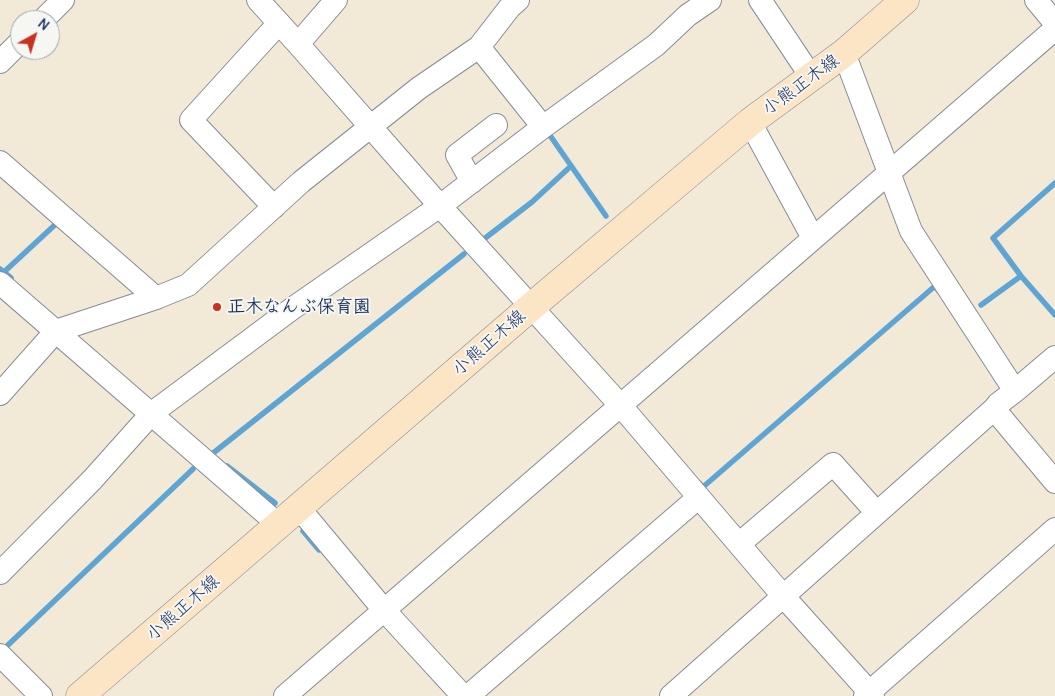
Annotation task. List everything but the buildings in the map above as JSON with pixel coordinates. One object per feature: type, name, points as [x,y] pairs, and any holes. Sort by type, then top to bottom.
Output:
[{"type":"main road","name":"小熊正木線","points":[[80,696],[531,307],[750,122],[844,53],[905,0]]},
{"type":"street","points":[[53,10],[63,0]]},
{"type":"street","points":[[258,0],[440,206],[622,406],[869,695],[1055,529]]},
{"type":"street","points":[[298,44],[336,0]]},
{"type":"street","points":[[0,394],[56,331],[156,298],[188,285],[301,182],[419,88],[479,47],[510,7],[518,0]]},
{"type":"street","points":[[0,573],[92,480],[152,413],[293,308],[440,206],[543,127],[656,45],[688,16],[710,0]]},
{"type":"street","points":[[760,0],[812,78]]},
{"type":"street","points":[[1036,0],[1055,22]]},
{"type":"street","points":[[274,207],[191,120],[279,23]]},
{"type":"street","points":[[285,696],[622,406],[1055,28]]},
{"type":"street","points":[[479,47],[543,127]]},
{"type":"street","points":[[0,62],[10,52]]},
{"type":"street","points":[[844,53],[911,231],[1015,391]]},
{"type":"street","points":[[750,122],[813,238]]},
{"type":"street","points":[[472,182],[457,154],[496,125]]},
{"type":"street","points":[[0,162],[156,298]]},
{"type":"street","points":[[0,283],[152,413],[289,517],[384,610],[463,696]]},
{"type":"street","points":[[671,696],[998,404],[1055,357]]},
{"type":"street","points":[[994,409],[1055,482]]},
{"type":"street","points":[[739,544],[833,464],[877,513]]},
{"type":"street","points":[[468,696],[699,497]]},
{"type":"street","points":[[0,656],[41,696]]},
{"type":"waterway","points":[[549,134],[606,216]]},
{"type":"waterway","points":[[484,239],[532,202],[571,166]]},
{"type":"waterway","points":[[981,305],[1021,276],[993,238],[1055,183]]},
{"type":"waterway","points":[[4,272],[58,222]]},
{"type":"waterway","points":[[212,454],[464,254]]},
{"type":"waterway","points":[[0,269],[11,278]]},
{"type":"waterway","points":[[1021,276],[1055,315]]},
{"type":"waterway","points":[[699,483],[703,487],[935,286],[938,290]]},
{"type":"waterway","points":[[227,466],[275,503]]},
{"type":"waterway","points":[[8,645],[193,469]]},
{"type":"waterway","points":[[303,531],[319,550]]},
{"type":"place","name":"正木なんぶ保育園","points":[[217,307]]}]
